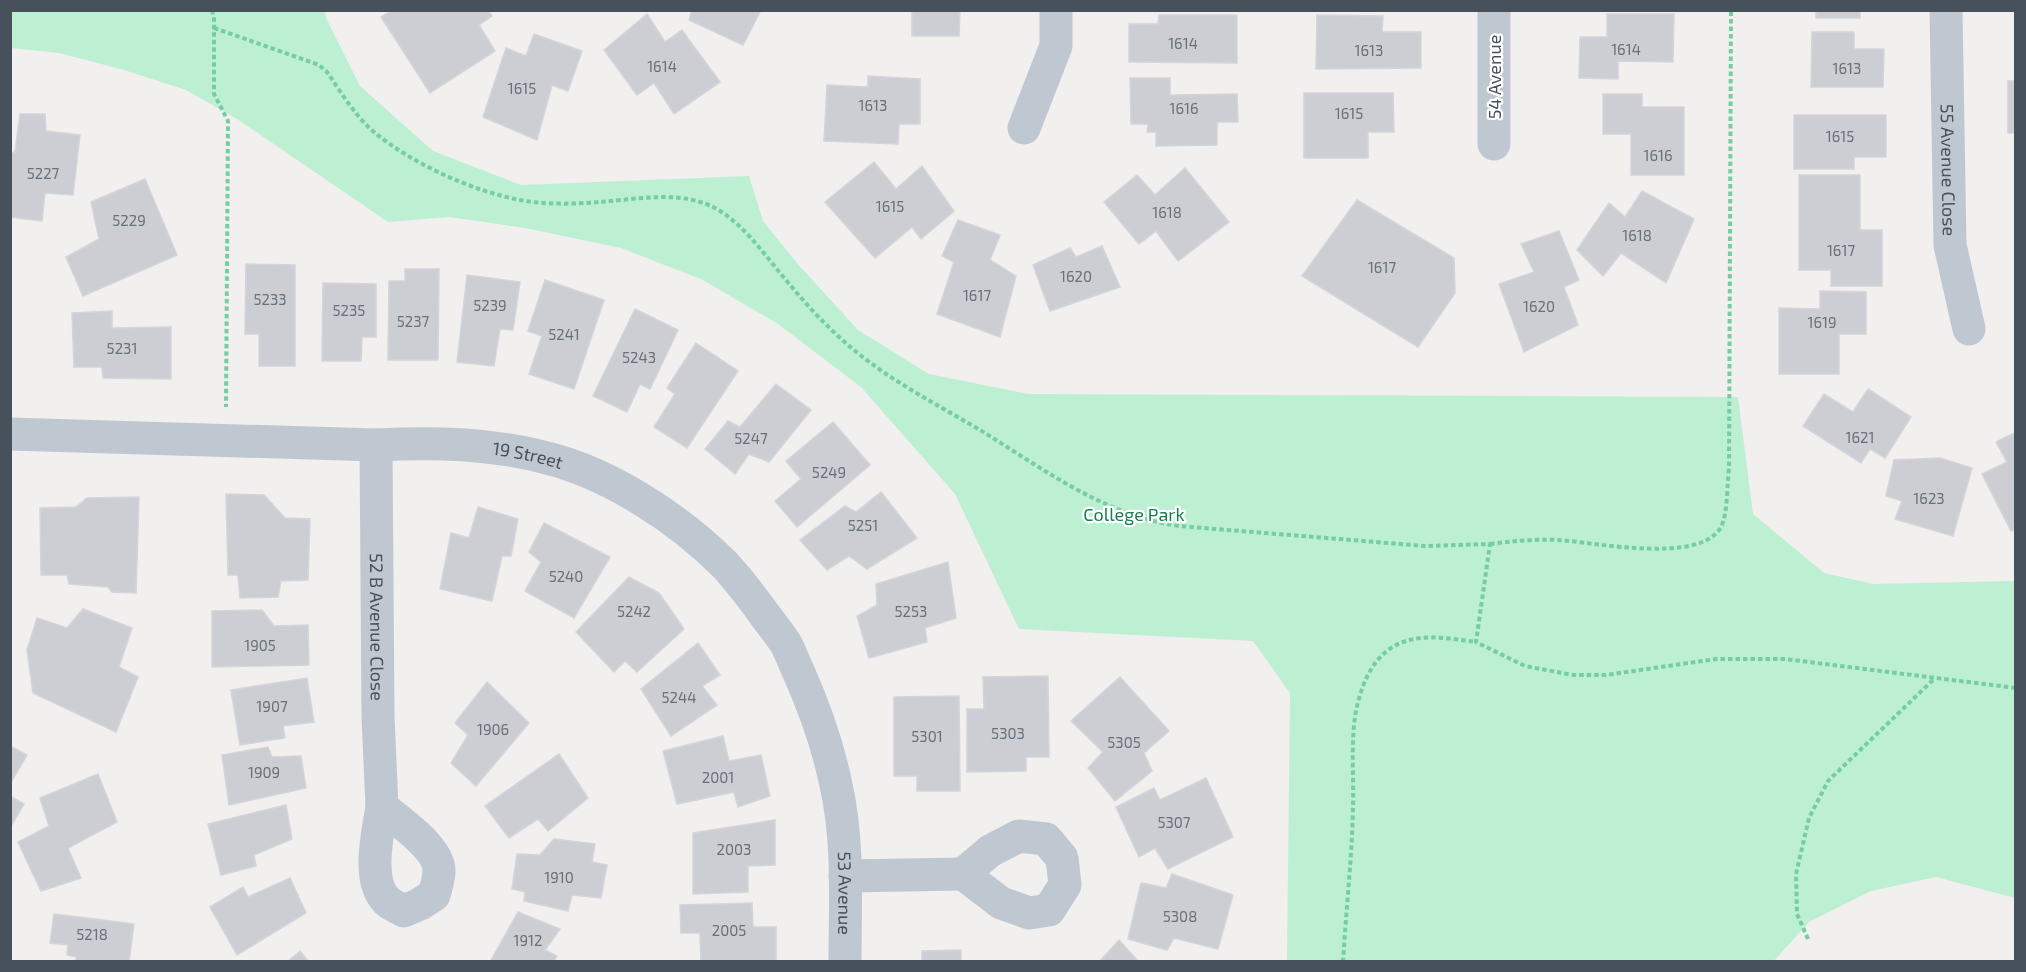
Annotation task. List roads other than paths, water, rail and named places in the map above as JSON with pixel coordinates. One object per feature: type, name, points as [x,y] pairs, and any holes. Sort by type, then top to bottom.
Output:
[{"type":"street","points":[[1024,128],[1056,46],[1056,10]]},
{"type":"street","name":"54 Avenue","points":[[1494,10],[1494,144]]},
{"type":"street","name":"55 Avenue Close","points":[[1946,10],[1950,246],[1969,329]]},
{"type":"street","name":"19 Street","points":[[10,434],[376,445],[427,442],[477,445],[550,458],[605,481],[640,500],[691,535],[725,566],[786,644],[810,698],[825,743],[837,786],[842,826]]},
{"type":"street","name":"52 B Avenue Close","points":[[376,445],[378,717],[382,807]]},
{"type":"street","name":"53 Avenue","points":[[842,826],[845,876],[845,962]]},
{"type":"street","points":[[845,876],[963,874]]},
{"type":"park label","name":"College Park","points":[[1134,514]]}]
